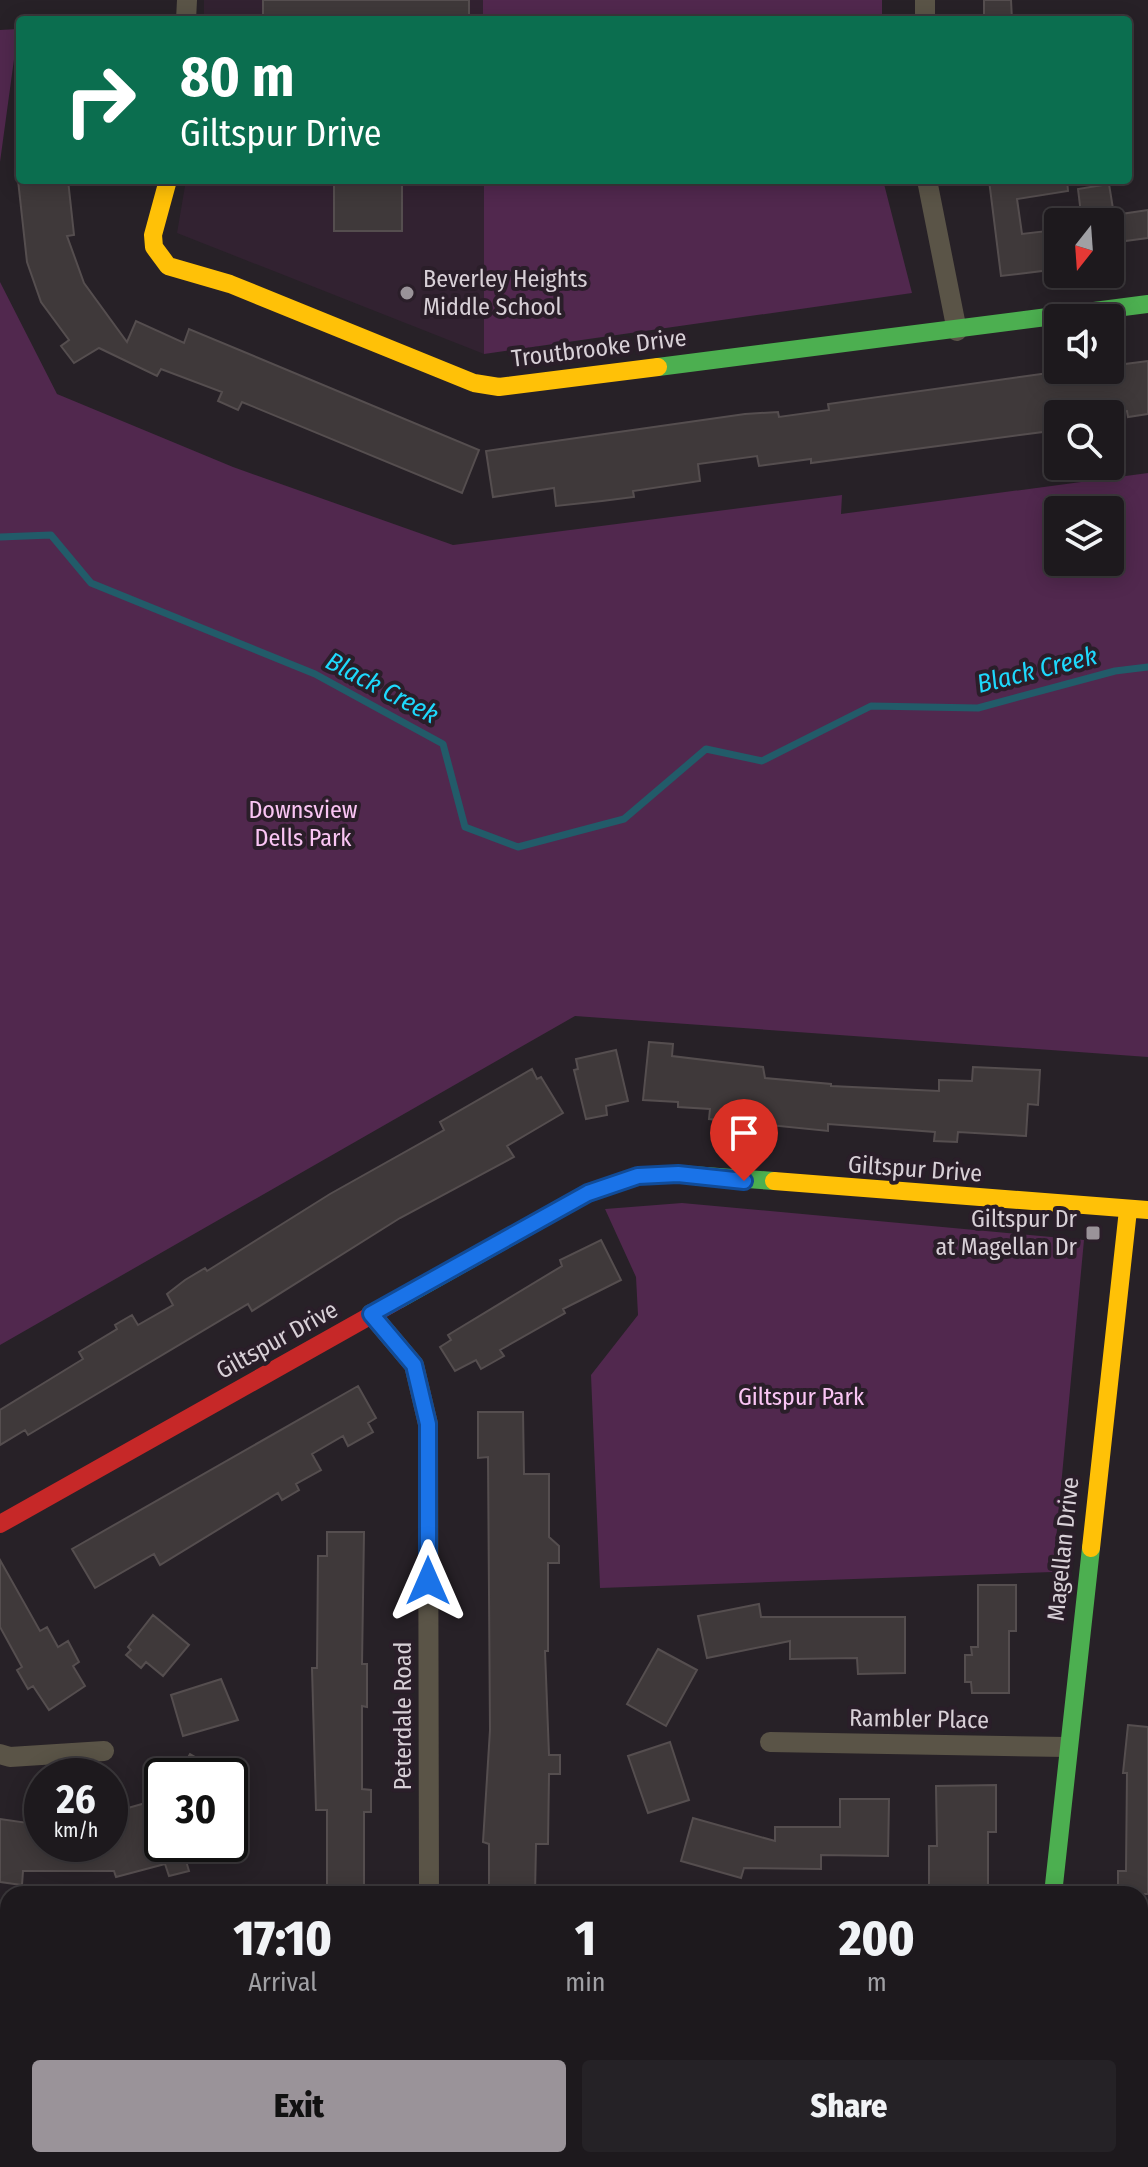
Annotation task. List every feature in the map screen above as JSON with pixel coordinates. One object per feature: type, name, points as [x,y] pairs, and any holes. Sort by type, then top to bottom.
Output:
[{"type":"street","name":"Troutbrooke Drive","points":[[167,184],[153,235],[154,247],[168,266],[180,272],[230,284],[474,383],[499,387],[957,331],[1148,304]]},
{"type":"street","points":[[928,184],[957,331]]},
{"type":"street","name":"Giltspur Drive","points":[[0,1524],[588,1193],[638,1176],[678,1174],[1148,1210]]},
{"type":"street","name":"Magellan Drive","points":[[1054,1886],[1128,1210]]},
{"type":"street","name":"Peterdale Road","points":[[371,1314],[414,1365],[428,1424],[429,1886]]},
{"type":"street","name":"Rambler Place","points":[[770,1742],[1067,1747]]},
{"type":"street","points":[[0,1754],[10,1757],[104,1751]]},
{"type":"shaded area","points":[[204,0],[483,0],[483,16],[204,16]]},
{"type":"shaded area","name":"Beverley Heights Middle School","points":[[185,184],[484,184],[484,354],[177,233]]},
{"type":"green space","points":[[483,0],[882,0],[882,16],[483,16]]},
{"type":"green space","points":[[16,29],[0,162],[0,30]]},
{"type":"green space","points":[[484,184],[884,184],[912,293],[484,354]]},
{"type":"green space","name":"Downsview Dells Park","points":[[0,282],[57,394],[233,467],[453,545],[842,495],[841,514],[1096,480],[1124,480],[1124,476],[1148,473],[1148,1057],[575,1016],[0,1345]]},
{"type":"green space","name":"Giltspur Park","points":[[682,1203],[1084,1240],[1053,1572],[600,1588],[591,1375],[638,1315],[636,1277],[605,1209]]},
{"type":"building","points":[[263,0],[469,0],[469,16],[263,16]]},
{"type":"building","points":[[984,0],[1011,0],[1012,16],[984,16]]},
{"type":"building","points":[[18,184],[68,184],[74,235],[67,236],[84,283],[127,342],[136,321],[184,343],[189,329],[479,450],[462,493],[242,402],[238,410],[218,401],[222,392],[161,369],[157,376],[99,348],[74,363],[61,346],[69,340],[41,302],[27,262]]},
{"type":"building","points":[[334,184],[402,184],[402,231],[334,231]]},
{"type":"building","points":[[990,184],[1067,184],[1068,191],[1017,199],[1022,234],[1044,231],[1044,271],[1001,276]]},
{"type":"building","points":[[1109,184],[1113,208],[1080,208],[1078,189]]},
{"type":"building","points":[[1148,210],[1148,238],[1124,241],[1124,214]]},
{"type":"building","points":[[1148,361],[1148,414],[1128,417],[1127,411],[1124,411],[1124,400],[1044,400],[1044,432],[811,463],[811,459],[759,466],[757,456],[698,464],[700,481],[633,491],[634,497],[556,506],[554,488],[493,497],[486,451],[745,414],[778,412],[779,417],[829,410],[828,404],[1044,374],[1044,384],[1124,384],[1124,364]]},
{"type":"building","points":[[649,1042],[673,1044],[672,1056],[763,1067],[765,1078],[831,1086],[939,1091],[939,1080],[972,1081],[973,1067],[1040,1070],[1038,1105],[1028,1104],[1026,1136],[958,1132],[957,1142],[934,1141],[935,1132],[828,1124],[828,1131],[709,1119],[710,1109],[678,1107],[678,1102],[643,1100]]},
{"type":"building","points":[[616,1050],[628,1101],[606,1106],[607,1115],[586,1119],[574,1070],[578,1069],[576,1059]]},
{"type":"building","points":[[532,1069],[537,1079],[541,1077],[563,1113],[507,1146],[514,1157],[400,1218],[252,1311],[248,1304],[28,1435],[25,1430],[0,1445],[0,1410],[83,1359],[79,1352],[117,1329],[115,1325],[132,1315],[138,1325],[173,1305],[167,1294],[185,1280],[205,1268],[207,1271],[330,1194],[444,1130],[440,1122]]},
{"type":"building","points":[[601,1240],[621,1280],[563,1309],[565,1313],[500,1350],[504,1356],[481,1369],[476,1360],[455,1371],[440,1347],[451,1340],[448,1335],[562,1266],[560,1260]]},
{"type":"building","points":[[358,1386],[376,1418],[368,1423],[373,1432],[348,1446],[343,1436],[312,1454],[321,1470],[296,1484],[299,1490],[282,1500],[278,1493],[160,1565],[154,1554],[95,1588],[72,1549]]},
{"type":"building","points":[[478,1412],[523,1412],[524,1474],[549,1474],[549,1537],[559,1546],[559,1563],[548,1563],[548,1651],[545,1651],[549,1755],[560,1755],[560,1774],[549,1774],[548,1844],[536,1844],[535,1886],[489,1886],[489,1844],[483,1842],[490,1730],[488,1457],[478,1458]]},
{"type":"building","points":[[327,1532],[364,1532],[362,1664],[367,1664],[367,1707],[362,1706],[362,1789],[371,1790],[371,1812],[364,1812],[364,1886],[327,1886],[327,1810],[316,1810],[312,1668],[317,1668],[318,1556],[327,1556]]},
{"type":"building","points":[[0,1560],[40,1631],[47,1627],[58,1647],[68,1641],[79,1662],[73,1666],[85,1686],[49,1710],[33,1686],[28,1689],[17,1670],[22,1667],[0,1627]]},
{"type":"building","points":[[978,1585],[1016,1585],[1016,1631],[1009,1631],[1009,1693],[972,1693],[971,1682],[965,1682],[965,1655],[972,1655],[971,1647],[978,1647]]},
{"type":"building","points":[[759,1604],[761,1617],[905,1617],[905,1673],[858,1674],[857,1658],[790,1659],[790,1641],[707,1658],[698,1616]]},
{"type":"building","points":[[153,1615],[189,1645],[163,1676],[146,1662],[141,1668],[126,1655],[131,1650],[128,1647]]},
{"type":"building","points":[[658,1649],[697,1670],[666,1726],[627,1704]]},
{"type":"building","points":[[221,1679],[238,1720],[183,1736],[171,1695]]},
{"type":"building","points":[[1128,1725],[1148,1727],[1148,1886],[1118,1886],[1118,1871],[1126,1871],[1127,1773],[1123,1773]]},
{"type":"building","points":[[670,1742],[689,1800],[648,1813],[628,1756]]},
{"type":"building","points":[[996,1785],[996,1832],[988,1832],[988,1886],[929,1886],[929,1846],[937,1846],[936,1786]]},
{"type":"building","points":[[840,1799],[889,1799],[888,1856],[821,1855],[821,1869],[744,1868],[741,1878],[681,1861],[693,1818],[775,1841],[775,1827],[840,1827]]},
{"type":"building","points":[[144,1803],[144,1862],[186,1862],[189,1871],[169,1876],[165,1864],[116,1877],[114,1871],[23,1871],[22,1885],[0,1882],[0,1819],[24,1822],[24,1862],[128,1862],[128,1808]]},
{"type":"waterway","name":"Black Creek","points":[[0,537],[51,535],[91,583],[315,674],[443,744],[465,827],[518,847],[624,819],[706,749],[762,761],[871,706],[978,708],[1115,671],[1148,667]]},
{"type":"traffic: fast","points":[[658,367],[1148,304]]},
{"type":"traffic: fast","points":[[400,1299],[588,1193],[638,1176],[678,1174],[774,1181]]},
{"type":"traffic: fast","points":[[1054,1886],[1091,1548]]},
{"type":"traffic: slow","points":[[167,184],[153,235],[154,247],[168,266],[230,284],[474,383],[499,387],[658,367]]},
{"type":"traffic: slow","points":[[774,1181],[1148,1210]]},
{"type":"traffic: slow","points":[[1091,1548],[1128,1210]]},
{"type":"traffic: jam","points":[[0,1524],[400,1299]]},
{"type":"place","name":"Beverley Heights Middle School","points":[[407,293]]},
{"type":"place","name":"Giltspur Dr at Magellan Dr","points":[[1093,1233]]},
{"type":"route","points":[[428,1581],[428,1424],[424,1401],[414,1365],[371,1314],[588,1193],[638,1176],[678,1174],[744,1181]]}]
